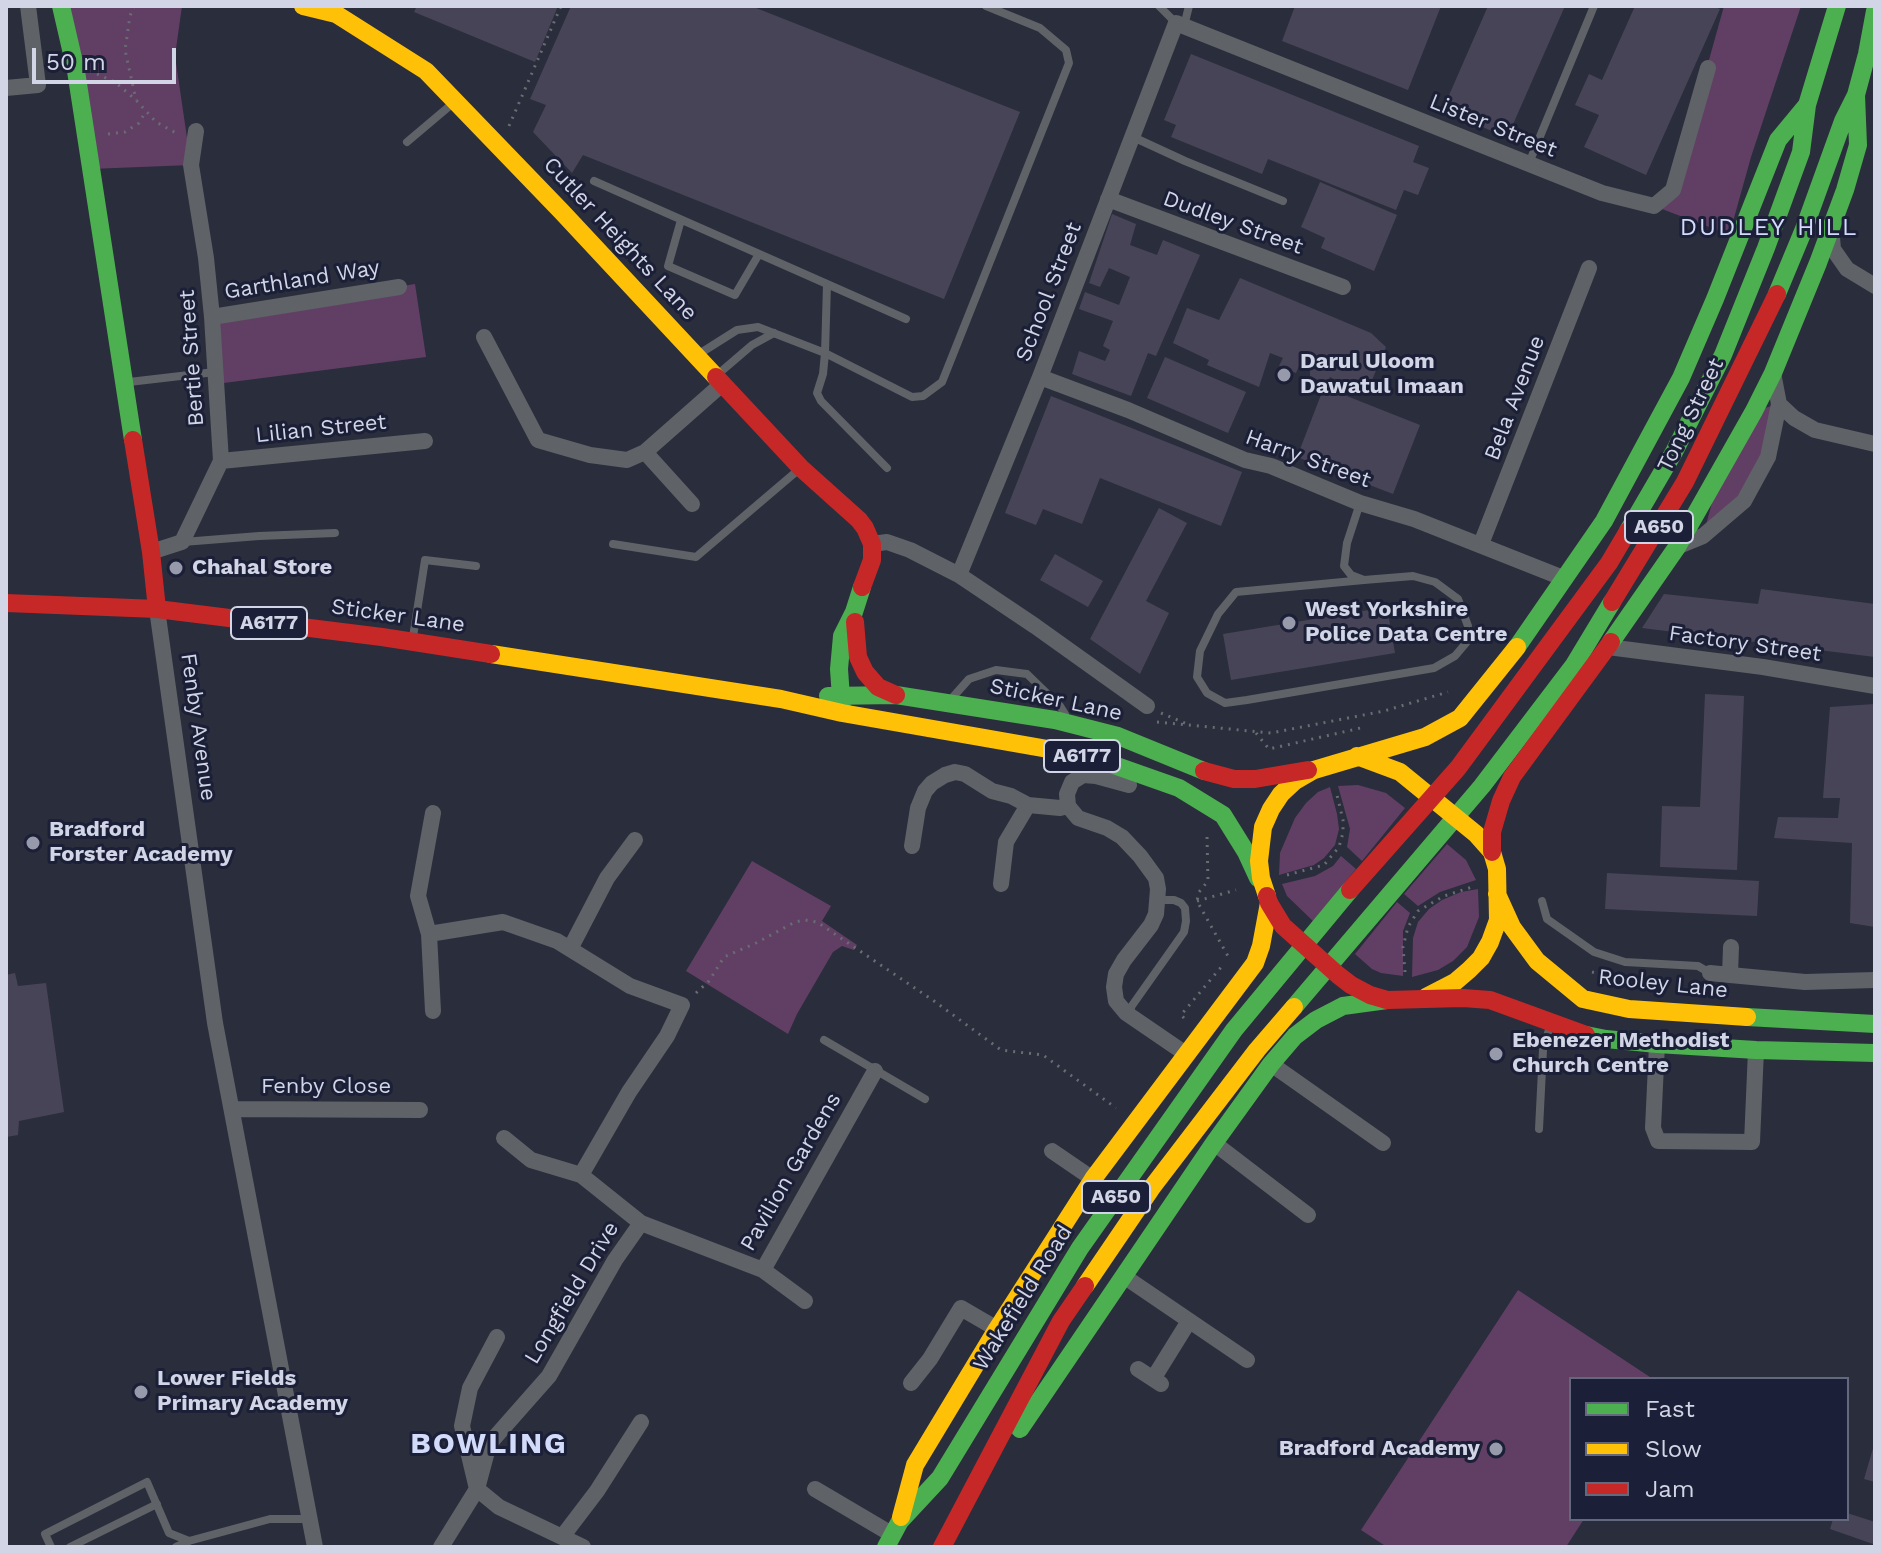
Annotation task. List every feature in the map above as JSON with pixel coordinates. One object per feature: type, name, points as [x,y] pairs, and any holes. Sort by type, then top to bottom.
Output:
[{"type":"main road","name":"Fenby Avenue","points":[[61,6],[76,71],[151,552],[157,609]]},
{"type":"main road","name":"Cutler Heights Lane","points":[[303,6],[337,10],[426,71],[801,468],[859,520],[872,544]]},
{"type":"main road","name":"Tong Street","points":[[1352,888],[1458,768],[1609,563],[1674,452],[1723,355],[1766,248],[1801,152],[1807,105],[1837,6]]},
{"type":"main road","name":"Tong Street","points":[[1378,911],[1482,786],[1574,665],[1678,495],[1783,281],[1843,121],[1856,95],[1875,11]]},
{"type":"main road","points":[[1421,999],[1455,982],[1481,958],[1490,942],[1498,920],[1497,869],[1492,852],[1492,832],[1512,777],[1677,547],[1741,436],[1773,373],[1818,263],[1862,135],[1856,95]]},
{"type":"main road","points":[[1807,105],[1778,140],[1681,378],[1604,521],[1535,623],[1460,718],[1425,737],[1314,770],[1295,781],[1271,809],[1263,827],[1259,861],[1267,899],[1283,926],[1338,975],[1370,995],[1387,1000],[1490,1000],[1579,1033],[1606,1039],[1756,1050],[1875,1053]]},
{"type":"main road","points":[[841,704],[839,669],[842,636],[872,560],[872,544]]},
{"type":"main road","name":"Sticker Lane","points":[[6,603],[157,609],[412,642],[781,699],[841,704],[1065,752],[1106,762],[1179,788],[1223,815],[1246,852],[1267,899]]},
{"type":"main road","points":[[854,612],[858,657],[865,672],[878,687],[896,695]]},
{"type":"main road","name":"Sticker Lane","points":[[841,704],[896,695],[1072,724],[1143,745],[1215,775],[1234,779],[1314,770]]},
{"type":"main road","points":[[1357,756],[1400,772],[1476,834],[1492,852]]},
{"type":"main road","name":"Wakefield Road","points":[[893,1534],[940,1478],[1080,1248],[1234,1030],[1352,888]]},
{"type":"main road","name":"Rooley Lane","points":[[1497,894],[1512,927],[1537,961],[1583,999],[1629,1009],[1875,1024]]},
{"type":"main road","points":[[893,1534],[915,1465],[997,1329],[1093,1179],[1255,963],[1261,946],[1267,899]]},
{"type":"main road","name":"Wakefield Road","points":[[942,1547],[1061,1321],[1153,1186],[1257,1050],[1378,911]]},
{"type":"main road","name":"A650","points":[[955,1525],[1271,1064],[1295,1036],[1316,1020],[1343,1006],[1387,1000]]},
{"type":"street","points":[[6,88],[38,85],[28,6]]},
{"type":"street","name":"School Street","points":[[959,575],[1040,377],[1132,137],[1180,25]]},
{"type":"street","name":"Lister Street","points":[[1180,25],[1602,193],[1654,206],[1673,190],[1708,68]]},
{"type":"street","name":"Bertie Street","points":[[182,542],[221,461],[212,317],[191,165],[196,134]]},
{"type":"street","name":"Dudley Street","points":[[1108,199],[1343,287]]},
{"type":"street","points":[[1831,228],[1833,249],[1847,269],[1875,286]]},
{"type":"street","name":"Bela Avenue","points":[[1481,544],[1589,268]]},
{"type":"street","name":"Garthland Way","points":[[212,317],[399,287]]},
{"type":"street","points":[[484,337],[538,440],[590,455],[627,460],[645,452],[719,381]]},
{"type":"street","points":[[1677,547],[1703,536],[1744,501],[1768,457],[1779,404],[1773,373]]},
{"type":"street","name":"Harry Street","points":[[1040,377],[1129,409],[1245,460],[1271,466],[1360,503],[1414,519],[1563,578]]},
{"type":"street","points":[[1779,404],[1794,418],[1815,430],[1875,444]]},
{"type":"street","name":"Lilian Street","points":[[221,461],[425,441]]},
{"type":"street","points":[[645,452],[692,504]]},
{"type":"street","points":[[151,552],[182,542]]},
{"type":"street","points":[[872,544],[887,542],[910,550],[959,575],[1147,706]]},
{"type":"street","name":"Fenby Avenue","points":[[157,609],[215,1023],[315,1547]]},
{"type":"street","name":"Factory Street","points":[[1608,647],[1763,667],[1875,686]]},
{"type":"street","points":[[912,846],[918,808],[925,791],[932,783],[955,772],[1028,805],[1068,806]]},
{"type":"street","points":[[1179,788],[1164,796],[1123,782],[1083,775],[1072,782],[1067,794],[1068,806],[1078,818],[1089,820],[1122,837],[1150,867],[1156,878],[1156,914],[1116,974],[1116,1001],[1131,1016],[1186,1054]]},
{"type":"street","points":[[1001,884],[1006,842],[1028,805]]},
{"type":"street","points":[[433,813],[418,896],[429,934],[433,1011]]},
{"type":"street","points":[[570,949],[607,878],[635,840]]},
{"type":"street","points":[[429,934],[503,922],[557,941],[630,986],[682,1005],[667,1036],[629,1092],[581,1175]]},
{"type":"street","points":[[1730,975],[1731,947]]},
{"type":"street","points":[[1710,973],[1805,982],[1875,980]]},
{"type":"street","points":[[1657,1044],[1653,1128],[1658,1141],[1752,1142],[1756,1050]]},
{"type":"street","points":[[1271,1064],[1383,1143]]},
{"type":"street","name":"Pavilion Gardens","points":[[641,1223],[763,1270],[875,1071]]},
{"type":"street","name":"Fenby Close","points":[[232,1109],[420,1110]]},
{"type":"street","name":"Longfield Drive","points":[[441,1547],[477,1489],[489,1444],[549,1376],[615,1260],[641,1223],[581,1175],[531,1160],[504,1138]]},
{"type":"street","points":[[1214,1143],[1308,1215]]},
{"type":"street","points":[[1052,1151],[1093,1179]]},
{"type":"street","points":[[763,1270],[805,1301]]},
{"type":"street","points":[[1125,1277],[1247,1360]]},
{"type":"street","points":[[911,1383],[930,1359],[961,1308],[997,1329]]},
{"type":"street","points":[[1138,1369],[1158,1382],[1189,1321]]},
{"type":"street","points":[[497,1337],[470,1388],[462,1426],[477,1489],[499,1507],[583,1547]]},
{"type":"street","points":[[562,1537],[597,1491],[641,1422]]},
{"type":"street","points":[[815,1489],[893,1534]]},
{"type":"lane","points":[[696,355],[737,330],[758,327],[825,353],[912,397],[923,396],[942,382],[1069,63],[1066,50],[1040,28],[986,6]]},
{"type":"lane","points":[[1159,6],[1163,13],[1180,25],[1189,6]]},
{"type":"lane","points":[[1529,164],[1594,6]]},
{"type":"lane","points":[[407,142],[456,101]]},
{"type":"lane","points":[[1132,137],[1283,201]]},
{"type":"lane","points":[[594,181],[906,319]]},
{"type":"lane","points":[[681,220],[668,266],[735,295],[759,254]]},
{"type":"lane","points":[[827,284],[825,353],[817,393],[821,401],[887,468]]},
{"type":"lane","points":[[719,381],[752,345],[774,333]]},
{"type":"lane","points":[[124,382],[216,372]]},
{"type":"lane","points":[[613,544],[696,557],[801,468]]},
{"type":"lane","points":[[1360,503],[1347,543],[1344,566],[1351,575],[1364,580],[1413,576],[1435,582],[1458,599],[1468,626],[1466,643],[1455,656],[1434,668],[1225,703],[1207,693],[1197,677],[1200,651],[1218,614],[1236,592],[1364,580]]},
{"type":"lane","points":[[182,542],[335,533]]},
{"type":"lane","points":[[412,642],[425,560],[476,566]]},
{"type":"lane","points":[[947,703],[969,679],[996,670],[1027,674],[1060,706],[1072,724]]},
{"type":"lane","points":[[1131,1016],[1131,1007],[1184,932],[1185,908],[1181,903],[1158,900]]},
{"type":"lane","points":[[1542,901],[1547,919],[1594,952],[1625,962],[1698,966],[1710,973]]},
{"type":"lane","points":[[1539,1129],[1543,1050],[1551,1023]]},
{"type":"lane","points":[[824,1040],[925,1099]]},
{"type":"lane","points":[[51,1547],[45,1534],[147,1482],[169,1533],[189,1541]]},
{"type":"lane","points":[[70,1547],[157,1504]]},
{"type":"lane","points":[[176,1547],[270,1519],[309,1519]]},
{"type":"path","points":[[134,6],[125,50],[136,100]]},
{"type":"path","points":[[500,148],[561,6]]},
{"type":"path","points":[[76,71],[92,71],[115,82],[156,122],[177,134],[196,134]]},
{"type":"path","points":[[86,137],[125,132],[139,123],[146,111]]},
{"type":"path","points":[[1147,706],[1193,726]]},
{"type":"path","points":[[1255,731],[1269,749],[1365,726],[1368,735]]},
{"type":"path","points":[[1283,876],[1324,865],[1339,847],[1343,820],[1335,788]]},
{"type":"path","points":[[1190,1023],[1181,1015],[1229,958],[1197,901],[1199,892],[1208,881],[1206,803]]},
{"type":"path","points":[[1405,972],[1403,947],[1408,927],[1418,911],[1444,896],[1477,885]]},
{"type":"path","points":[[1197,901],[1239,889]]},
{"type":"path","points":[[682,1005],[709,981],[724,957],[795,922],[817,922],[1001,1050],[1043,1055],[1136,1121]]},
{"type":"shaded area","points":[[61,6],[182,6],[175,56],[191,165],[90,169]]},
{"type":"shaded area","points":[[1724,6],[1801,6],[1751,157],[1734,218],[1733,236],[1654,206],[1673,189]]},
{"type":"shaded area","points":[[415,284],[426,357],[216,384],[212,317]]},
{"type":"shaded area","points":[[1779,404],[1744,501],[1703,536],[1720,473],[1754,411]]},
{"type":"shaded area","points":[[1358,785],[1386,793],[1405,808],[1362,861],[1347,847],[1350,829],[1338,786]]},
{"type":"shaded area","points":[[1330,787],[1339,829],[1335,845],[1314,865],[1279,875],[1280,853],[1295,818],[1318,792]]},
{"type":"shaded area","points":[[1447,844],[1466,860],[1476,880],[1440,892],[1418,906],[1404,894]]},
{"type":"shaded area","points":[[1341,856],[1356,869],[1313,921],[1287,896],[1282,884],[1315,876],[1333,866]]},
{"type":"shaded area","points":[[752,861],[831,906],[822,921],[857,945],[854,950],[842,946],[833,952],[788,1034],[686,971]]},
{"type":"shaded area","points":[[1478,889],[1479,917],[1467,947],[1438,970],[1412,977],[1413,938],[1418,922],[1442,900]]},
{"type":"shaded area","points":[[1397,902],[1410,913],[1403,931],[1403,976],[1372,969],[1355,954]]},
{"type":"shaded area","name":"Bradford Academy","points":[[1518,1290],[1650,1377],[1569,1377],[1569,1521],[1583,1521],[1566,1547],[1387,1547],[1361,1530]]},
{"type":"building","points":[[417,6],[558,6],[535,62],[414,12]]},
{"type":"building","points":[[571,6],[751,6],[1020,112],[944,299],[583,155],[572,173],[533,132],[546,105],[530,99]]},
{"type":"building","points":[[1295,6],[1441,6],[1408,90],[1282,41]]},
{"type":"building","points":[[1488,6],[1565,6],[1507,138],[1443,109]]},
{"type":"building","points":[[1635,6],[1713,6],[1720,9],[1646,175],[1584,147],[1599,115],[1575,105],[1589,74],[1602,80]]},
{"type":"building","points":[[1191,54],[1419,146],[1413,162],[1429,168],[1418,195],[1404,190],[1396,210],[1268,159],[1262,174],[1171,137],[1176,125],[1164,120]]},
{"type":"building","points":[[1320,182],[1397,215],[1374,271],[1321,248],[1325,238],[1301,227]]},
{"type":"building","points":[[1112,214],[1136,224],[1130,245],[1157,255],[1163,240],[1200,255],[1156,356],[1148,353],[1131,396],[1072,374],[1079,351],[1105,361],[1110,350],[1103,346],[1113,321],[1079,309],[1085,292],[1119,305],[1130,277],[1109,268],[1100,287],[1089,283]]},
{"type":"building","points":[[1240,278],[1371,333],[1386,347],[1369,387],[1358,380],[1352,389],[1330,377],[1326,384],[1310,376],[1310,369],[1299,366],[1296,373],[1279,366],[1283,358],[1270,353],[1259,387],[1207,365],[1209,360],[1173,343],[1187,308],[1219,320]]},
{"type":"building","points":[[1165,357],[1246,392],[1228,433],[1147,398]]},
{"type":"building","points":[[1324,387],[1420,425],[1393,494],[1297,457]]},
{"type":"building","points":[[1051,396],[1242,472],[1221,526],[1100,478],[1082,524],[1043,509],[1036,525],[1005,513]]},
{"type":"building","points":[[1159,508],[1187,523],[1146,601],[1169,613],[1140,674],[1090,639]]},
{"type":"building","points":[[1055,554],[1103,581],[1088,607],[1040,580]]},
{"type":"building","points":[[1761,589],[1875,604],[1875,657],[1642,628],[1664,594],[1758,604]]},
{"type":"building","points":[[1387,607],[1395,653],[1231,680],[1223,634]]},
{"type":"building","points":[[1705,694],[1744,696],[1737,870],[1660,867],[1662,806],[1700,807]]},
{"type":"building","points":[[1875,704],[1875,927],[1850,923],[1852,843],[1774,838],[1778,817],[1838,818],[1840,798],[1823,798],[1830,707]]},
{"type":"building","points":[[1607,873],[1759,881],[1757,916],[1605,909]]},
{"type":"building","points":[[15,973],[18,986],[46,983],[64,1112],[19,1121],[18,1135],[6,1137],[6,975]]},
{"type":"building","points":[[1875,1445],[1875,1482],[1864,1479]]},
{"type":"building","points":[[1849,1514],[1875,1522],[1875,1539],[1873,1544],[1830,1529],[1832,1521],[1849,1521]]},
{"type":"traffic: fast","points":[[61,6],[76,71],[133,440]]},
{"type":"traffic: fast","points":[[1517,647],[1604,521],[1681,378],[1778,140],[1807,105],[1837,6]]},
{"type":"traffic: fast","points":[[1611,642],[1677,547],[1773,373],[1818,263],[1858,145],[1856,95],[1875,11]]},
{"type":"traffic: fast","points":[[1777,294],[1843,121],[1856,95]]},
{"type":"traffic: fast","points":[[1628,531],[1674,452],[1723,355],[1801,152],[1807,105]]},
{"type":"traffic: fast","points":[[842,712],[839,669],[842,636],[862,587]]},
{"type":"traffic: fast","points":[[1294,1007],[1482,786],[1574,665],[1612,602]]},
{"type":"traffic: fast","points":[[828,696],[896,695],[1055,720],[1118,736],[1204,771]]},
{"type":"traffic: fast","points":[[1111,764],[1179,788],[1223,815],[1258,878]]},
{"type":"traffic: fast","points":[[886,1547],[900,1521],[940,1478],[1080,1248],[1234,1030],[1350,890]]},
{"type":"traffic: fast","points":[[1020,1429],[1271,1064],[1295,1036],[1316,1020],[1343,1006],[1387,1000]]},
{"type":"traffic: fast","points":[[1747,1017],[1875,1024]]},
{"type":"traffic: fast","points":[[1586,1035],[1657,1044],[1875,1053]]},
{"type":"traffic: slow","points":[[303,6],[336,14],[426,71],[716,377]]},
{"type":"traffic: slow","points":[[1267,896],[1259,861],[1263,827],[1281,794],[1314,770],[1425,737],[1460,718],[1517,647]]},
{"type":"traffic: slow","points":[[491,654],[781,699],[842,713],[1065,752],[1111,764]]},
{"type":"traffic: slow","points":[[1357,756],[1400,772],[1476,834],[1492,852],[1497,869],[1498,920],[1490,942],[1469,970],[1455,982],[1426,997]]},
{"type":"traffic: slow","points":[[1497,894],[1512,927],[1537,961],[1583,999],[1629,1009],[1747,1017]]},
{"type":"traffic: slow","points":[[901,1517],[915,1465],[997,1329],[1093,1179],[1255,963],[1269,903]]},
{"type":"traffic: slow","points":[[1085,1286],[1153,1186],[1257,1050],[1294,1007]]},
{"type":"traffic: jam","points":[[1612,602],[1685,482],[1777,294]]},
{"type":"traffic: jam","points":[[716,377],[801,468],[865,528],[872,544],[872,560],[862,587]]},
{"type":"traffic: jam","points":[[133,440],[157,609]]},
{"type":"traffic: jam","points":[[1350,890],[1458,768],[1609,563],[1628,531]]},
{"type":"traffic: jam","points":[[6,603],[157,609],[491,654]]},
{"type":"traffic: jam","points":[[855,622],[858,657],[865,672],[878,687],[896,695]]},
{"type":"traffic: jam","points":[[1492,852],[1492,832],[1512,777],[1611,642]]},
{"type":"traffic: jam","points":[[1204,771],[1234,779],[1255,779],[1308,770]]},
{"type":"traffic: jam","points":[[1267,896],[1283,926],[1338,975],[1370,995],[1387,1000],[1490,1000],[1586,1035]]},
{"type":"traffic: jam","points":[[942,1547],[1061,1321],[1085,1286]]},
{"type":"place","name":"Darul Uloom Dawatul Imaan","points":[[1284,375]]},
{"type":"place","name":"Chahal Store","points":[[176,568]]},
{"type":"place","name":"West Yorkshire Police Data Centre","points":[[1289,623]]},
{"type":"place","name":"Bradford Forster Academy","points":[[33,843]]},
{"type":"place","name":"Ebenezer Methodist Church Centre","points":[[1496,1054]]},
{"type":"place","name":"Lower Fields Primary Academy","points":[[141,1392]]},
{"type":"place","name":"Bradford Academy","points":[[1496,1449]]},
{"type":"district","name":"DUDLEY HILL","points":[[1769,228]]},
{"type":"district","name":"BOWLING","points":[[489,1444]]}]
